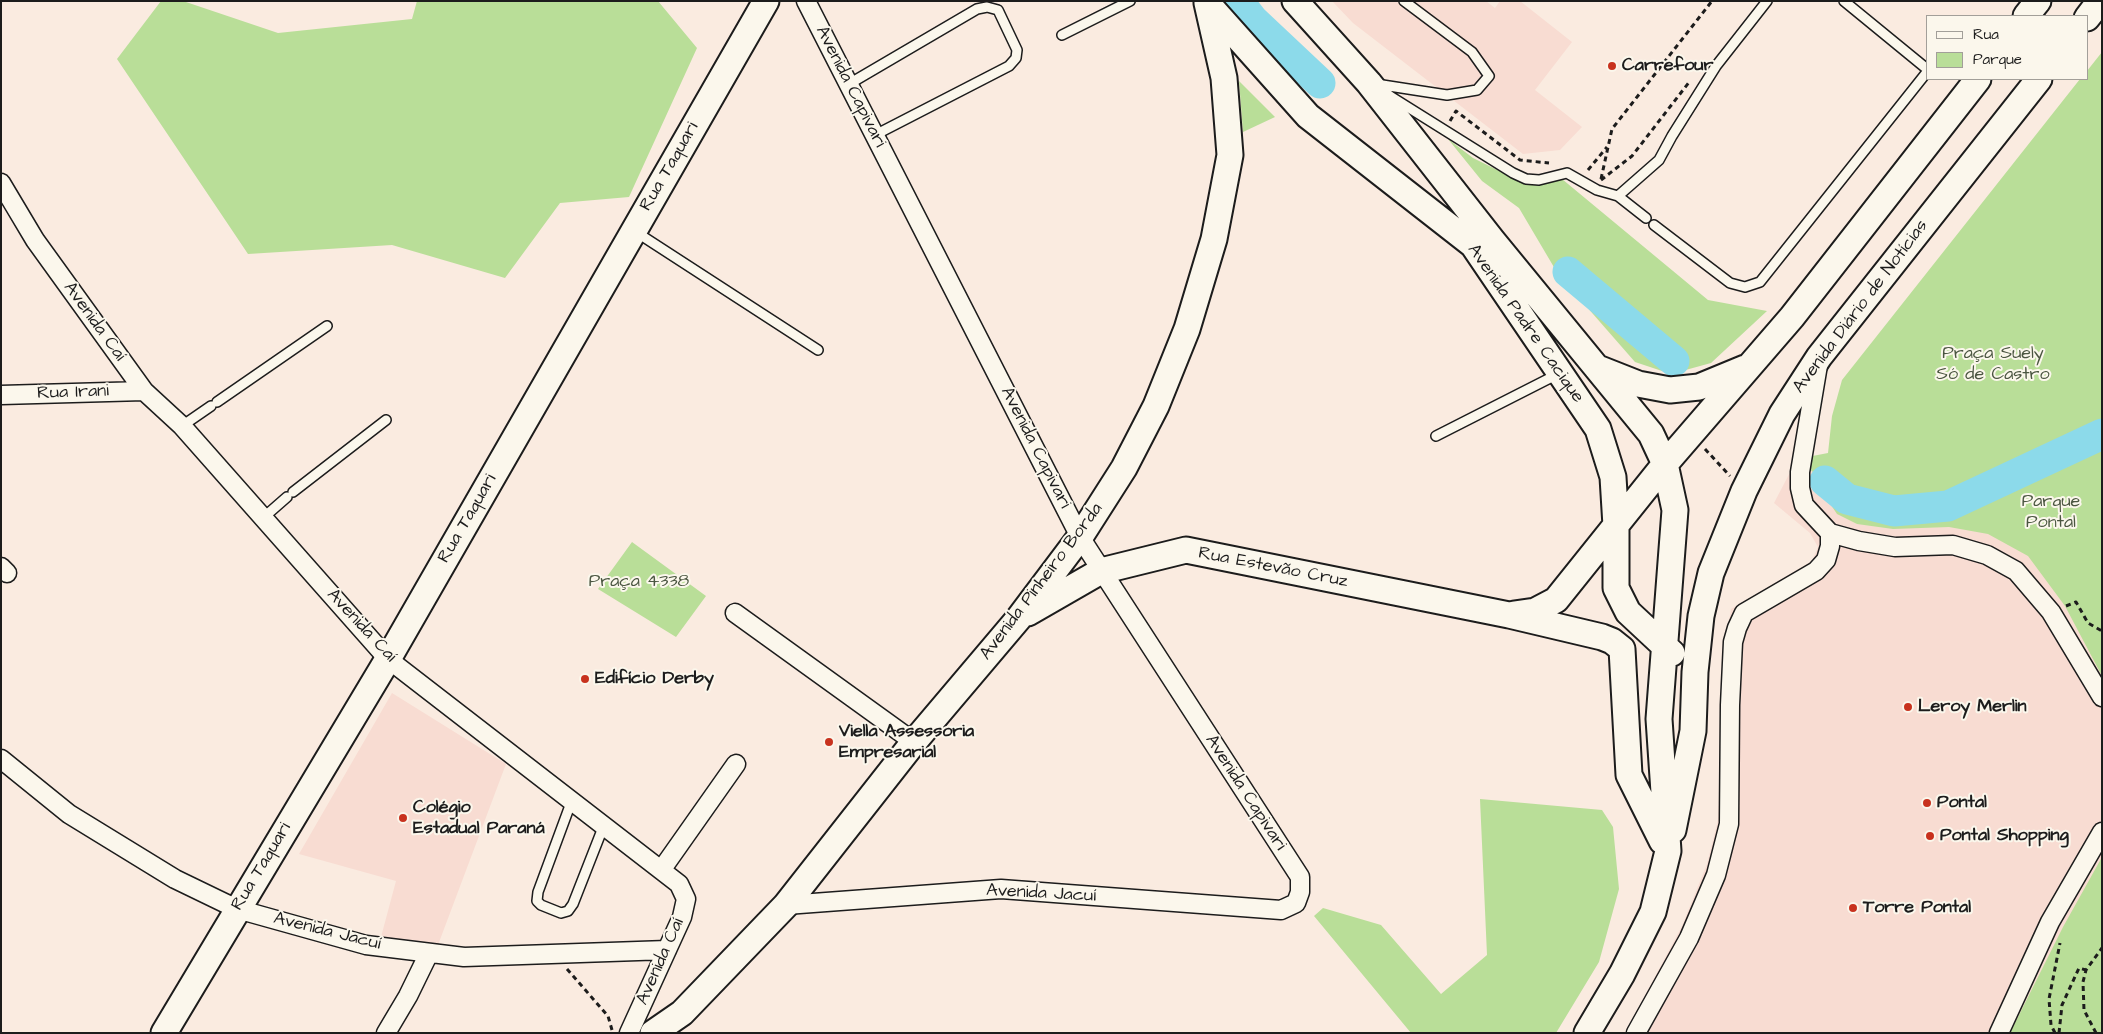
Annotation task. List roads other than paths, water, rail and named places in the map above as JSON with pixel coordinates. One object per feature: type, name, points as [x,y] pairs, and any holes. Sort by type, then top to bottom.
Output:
[{"type":"main road","name":"Rua Taquari","points":[[164,1033],[388,658],[766,1]]},
{"type":"main road","name":"Avenida Padre Cacique","points":[[1295,1],[1369,83],[1492,240],[1651,434],[1665,464],[1675,510],[1658,719],[1668,852],[1653,912],[1622,974],[1587,1033]]},
{"type":"main road","points":[[2027,15],[2038,1]]},
{"type":"main road","points":[[2088,17],[2100,1]]},
{"type":"main road","name":"Avenida Padre Cacique","points":[[1206,2],[1308,116],[1473,245],[1598,429],[1613,476],[1616,526],[1616,588],[1628,612],[1663,646],[1695,672]]},
{"type":"main road","name":"Avenida Pinheiro Borda","points":[[653,1033],[682,1013],[786,905],[914,742],[1019,618],[1080,537],[1124,468],[1156,406],[1187,330],[1214,239],[1230,155],[1224,78],[1206,2]]},
{"type":"main road","points":[[1509,615],[1534,611],[1556,600],[1665,464],[1792,318],[1977,80]]},
{"type":"main road","points":[[2017,80],[2020,104]]},
{"type":"main road","name":"Avenida Diário de Notícias","points":[[1668,852],[1682,793],[1693,731],[1695,672],[1701,616],[1711,572],[1744,491],[1782,414],[1819,357],[2039,80]]},
{"type":"main road","points":[[1596,368],[1638,384],[1670,390],[1699,387],[1749,366]]},
{"type":"main road","name":"Rua Estevão Cruz","points":[[1019,618],[1102,571],[1186,550],[1509,615],[1612,640],[1622,648],[1629,775],[1668,852]]},
{"type":"street","name":"Avenida Capivari","points":[[806,1],[1080,537],[1300,877],[1300,892],[1296,903]]},
{"type":"street","name":"Avenida Caí","points":[[1,182],[35,240],[144,391],[182,426],[388,658],[679,884],[686,899],[682,917],[629,1033]]},
{"type":"street","points":[[1819,357],[1800,472],[1800,488],[1804,505],[1830,533],[1894,547],[1953,545],[1987,555],[2016,571],[2051,612],[2102,697]]},
{"type":"street","name":"Rua Irani","points":[[1,395],[144,391]]},
{"type":"street","points":[[1636,1033],[1689,938],[1716,875],[1725,841],[1729,824],[1730,705],[1733,642],[1737,628],[1744,614],[1816,571],[1826,560],[1830,546],[1830,533]]},
{"type":"street","points":[[734,613],[914,742]]},
{"type":"street","name":"Avenida Jacuí","points":[[1,759],[69,814],[175,879],[237,909],[366,945],[464,958],[667,950]]},
{"type":"street","points":[[662,869],[736,764]]},
{"type":"street","points":[[1999,1033],[2050,922],[2102,832]]},
{"type":"street","name":"Avenida Jacuí","points":[[786,905],[1001,889],[1281,910],[1296,903]]},
{"type":"street","points":[[386,1033],[408,996],[429,953]]},
{"type":"lane","points":[[1062,35],[1130,1]]},
{"type":"lane","points":[[1369,83],[1447,95],[1477,90],[1488,76],[1472,52],[1404,1]]},
{"type":"lane","points":[[1618,196],[1659,160],[1716,66],[1767,1]]},
{"type":"lane","points":[[1844,1],[1926,70]]},
{"type":"lane","points":[[849,84],[978,9],[987,7],[998,10],[1017,50],[1016,58],[1009,66],[875,135]]},
{"type":"lane","points":[[1654,224],[1730,283],[1745,287],[1760,282],[1926,72]]},
{"type":"lane","points":[[1369,83],[1526,179],[1539,180],[1567,173],[1597,190],[1618,196],[1646,218]]},
{"type":"lane","points":[[633,230],[818,350]]},
{"type":"lane","points":[[182,426],[327,326]]},
{"type":"lane","points":[[1436,436],[1559,374]]},
{"type":"lane","points":[[263,518],[290,494],[386,420]]},
{"type":"lane","points":[[572,800],[538,892],[537,901],[541,905],[561,913],[568,911],[573,904],[604,825]]},
{"type":"waterway","points":[[1238,1],[1253,20],[1320,83]]},
{"type":"waterway","points":[[1568,272],[1674,361]]},
{"type":"waterway","points":[[1825,481],[1847,499],[1894,511],[1948,506],[2102,434]]},
{"type":"place","name":"Carrefour","points":[[1612,66]]},
{"type":"place","name":"Edifício Derby","points":[[585,679]]},
{"type":"place","name":"Leroy Merlin","points":[[1908,707]]},
{"type":"place","name":"Viella Assessoria Empresarial","points":[[829,742]]},
{"type":"place","name":"Pontal","points":[[1927,803]]},
{"type":"place","name":"Colégio Estadual Paraná","points":[[403,818]]},
{"type":"place","name":"Pontal Shopping","points":[[1930,836]]},
{"type":"place","name":"Torre Pontal","points":[[1853,908]]},
{"type":"park label","name":"Praça Suely Só de Castro","points":[[1993,364]]},
{"type":"park label","name":"Parque Pontal","points":[[2051,512]]},
{"type":"park label","name":"Praça 4338","points":[[639,582]]}]
